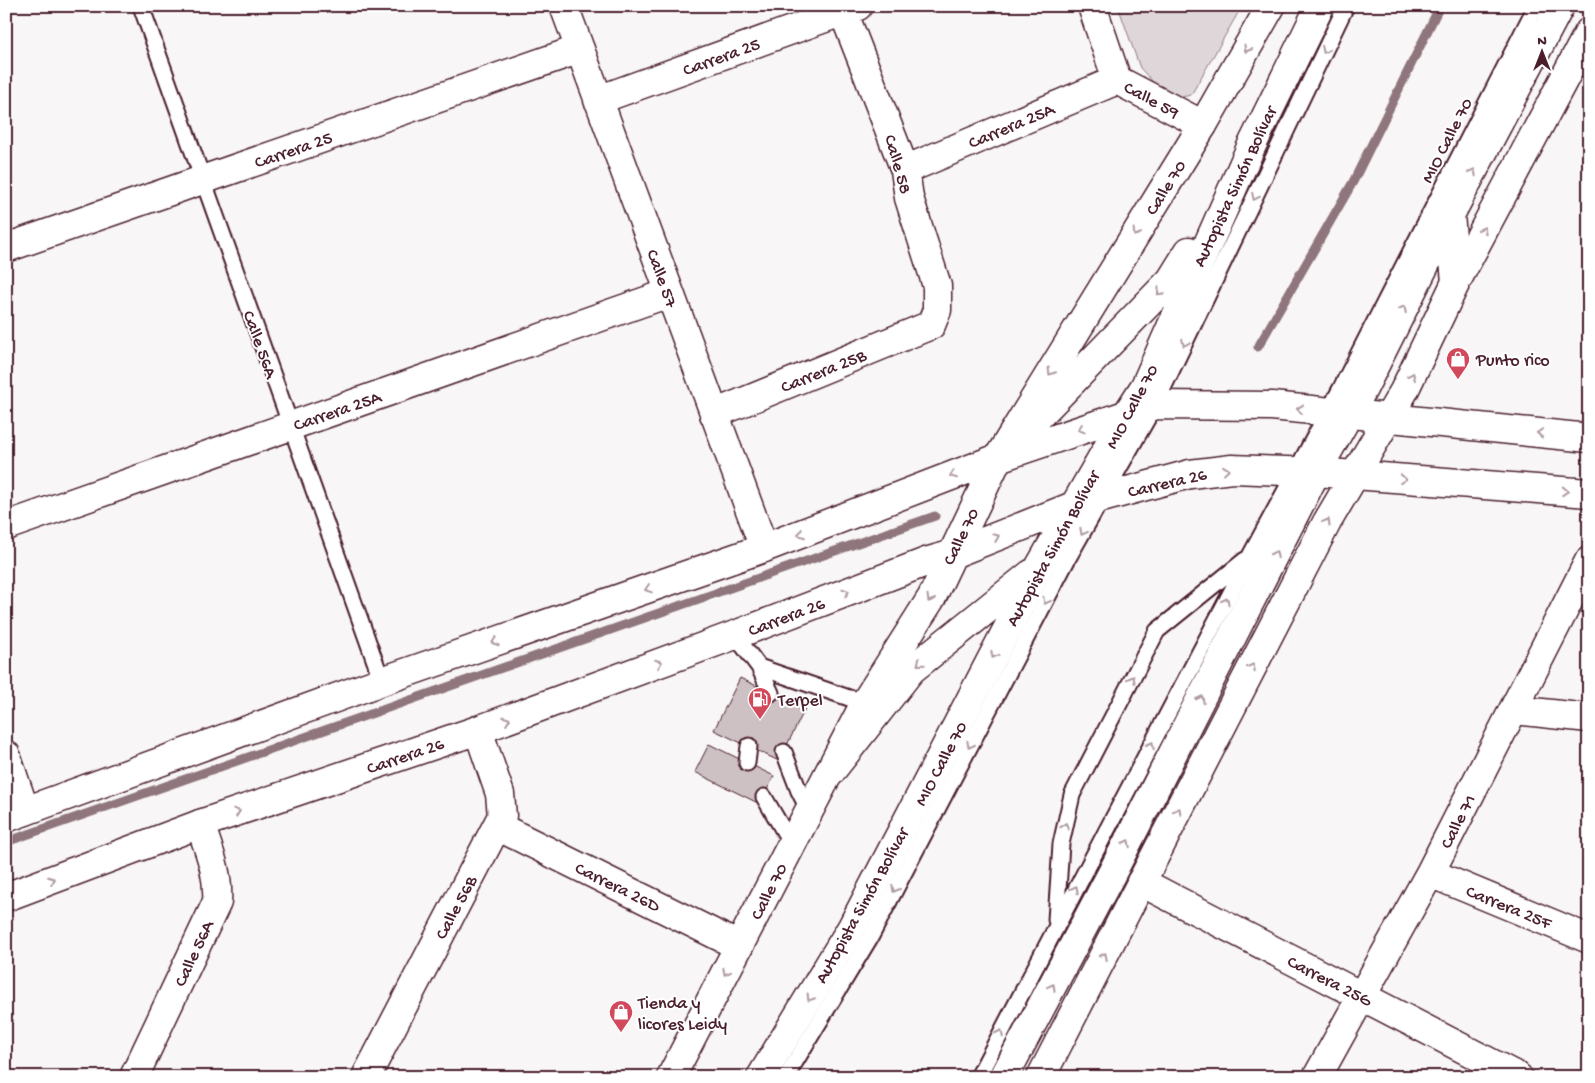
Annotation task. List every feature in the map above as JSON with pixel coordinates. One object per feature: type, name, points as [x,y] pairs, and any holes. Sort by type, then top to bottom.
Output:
[{"type":"main road","name":"Calle 57","points":[[564,6],[764,548]]},
{"type":"main road","name":"Calle 59","points":[[1092,6],[1117,80],[1203,125]]},
{"type":"main road","name":"Calle 70","points":[[671,1077],[866,701],[932,597],[950,555],[998,458],[1203,125],[1271,6]]},
{"type":"main road","name":"Autopista Simón Bolívar","points":[[761,1077],[852,927],[1040,566],[1144,386],[1251,146],[1320,6]]},
{"type":"main road","points":[[1004,1077],[1113,871],[1306,472],[1338,413],[1363,389],[1450,215],[1560,6]]},
{"type":"main road","name":"Carrera 25","points":[[598,100],[848,8]]},
{"type":"main road","name":"Calle 58","points":[[848,8],[905,170],[909,198],[937,286],[937,310],[931,325]]},
{"type":"main road","points":[[1041,1077],[1327,522],[1404,391],[1456,282],[1589,32]]},
{"type":"main road","name":"Carrera 25","points":[[6,248],[580,49]]},
{"type":"main road","name":"Carrera 25A","points":[[905,170],[1117,80]]},
{"type":"main road","points":[[998,458],[1171,280],[1251,146]]},
{"type":"main road","points":[[1450,215],[1456,282]]},
{"type":"main road","name":"Carrera 25A","points":[[6,526],[669,293]]},
{"type":"main road","name":"Carrera 25B","points":[[714,414],[931,325]]},
{"type":"main road","points":[[6,755],[16,814],[382,681],[764,548],[998,458],[1154,405],[1272,406],[1589,438]]},
{"type":"main road","name":"Carrera 26","points":[[6,897],[200,824],[478,730],[926,562],[950,555],[1076,504],[1190,474],[1232,469],[1306,472],[1589,493]]},
{"type":"main road","name":"Calle 71","points":[[1317,1077],[1430,873],[1589,561]]},
{"type":"main road","points":[[829,774],[911,670],[1040,566]]},
{"type":"main road","points":[[1514,710],[1589,718]]},
{"type":"main road","name":"Calle 56B","points":[[366,1077],[502,816],[502,800],[478,730]]},
{"type":"main road","name":"Calle 56A","points":[[134,1077],[217,902],[218,886],[216,871],[200,824]]},
{"type":"main road","name":"Carrera 26D","points":[[497,826],[739,946]]},
{"type":"main road","name":"Carrera 25F","points":[[1430,873],[1589,938]]},
{"type":"main road","name":"Carrera 25G","points":[[1141,882],[1518,1077]]},
{"type":"lane","name":"Calle 56A","points":[[140,6],[382,681]]},
{"type":"lane","name":"MIO Calle 70","points":[[786,1077],[871,936],[1059,576],[1154,405],[1346,6]]},
{"type":"lane","name":"MIO Calle 70","points":[[1338,413],[1536,6]]},
{"type":"lane","points":[[978,1077],[1250,556],[1272,518],[1306,472]]},
{"type":"lane","points":[[1056,927],[1061,844],[1072,795],[1157,631],[1250,556]]},
{"type":"lane","points":[[735,635],[758,667],[771,693]]},
{"type":"lane","points":[[758,667],[849,698],[866,701]]},
{"type":"lane","points":[[747,763],[748,746]]},
{"type":"lane","points":[[784,752],[809,811]]},
{"type":"lane","points":[[764,797],[792,845]]},
{"type":"shaded area","points":[[1118,6],[1242,6],[1191,95],[1182,97],[1172,95],[1155,84],[1140,68]]},
{"type":"building","name":"Terpel","points":[[740,678],[805,709],[779,761],[714,730]]},
{"type":"building","points":[[709,744],[774,776],[760,804],[695,772]]},
{"type":"waterway","points":[[1258,347],[1353,182],[1440,6]]},
{"type":"waterway","points":[[6,842],[935,516]]},
{"type":"place","name":"Punto rico","points":[[1458,380]]},
{"type":"place","name":"Terpel","points":[[760,720]]},
{"type":"place","name":"Tienda y licores Leidy","points":[[621,1033]]}]
